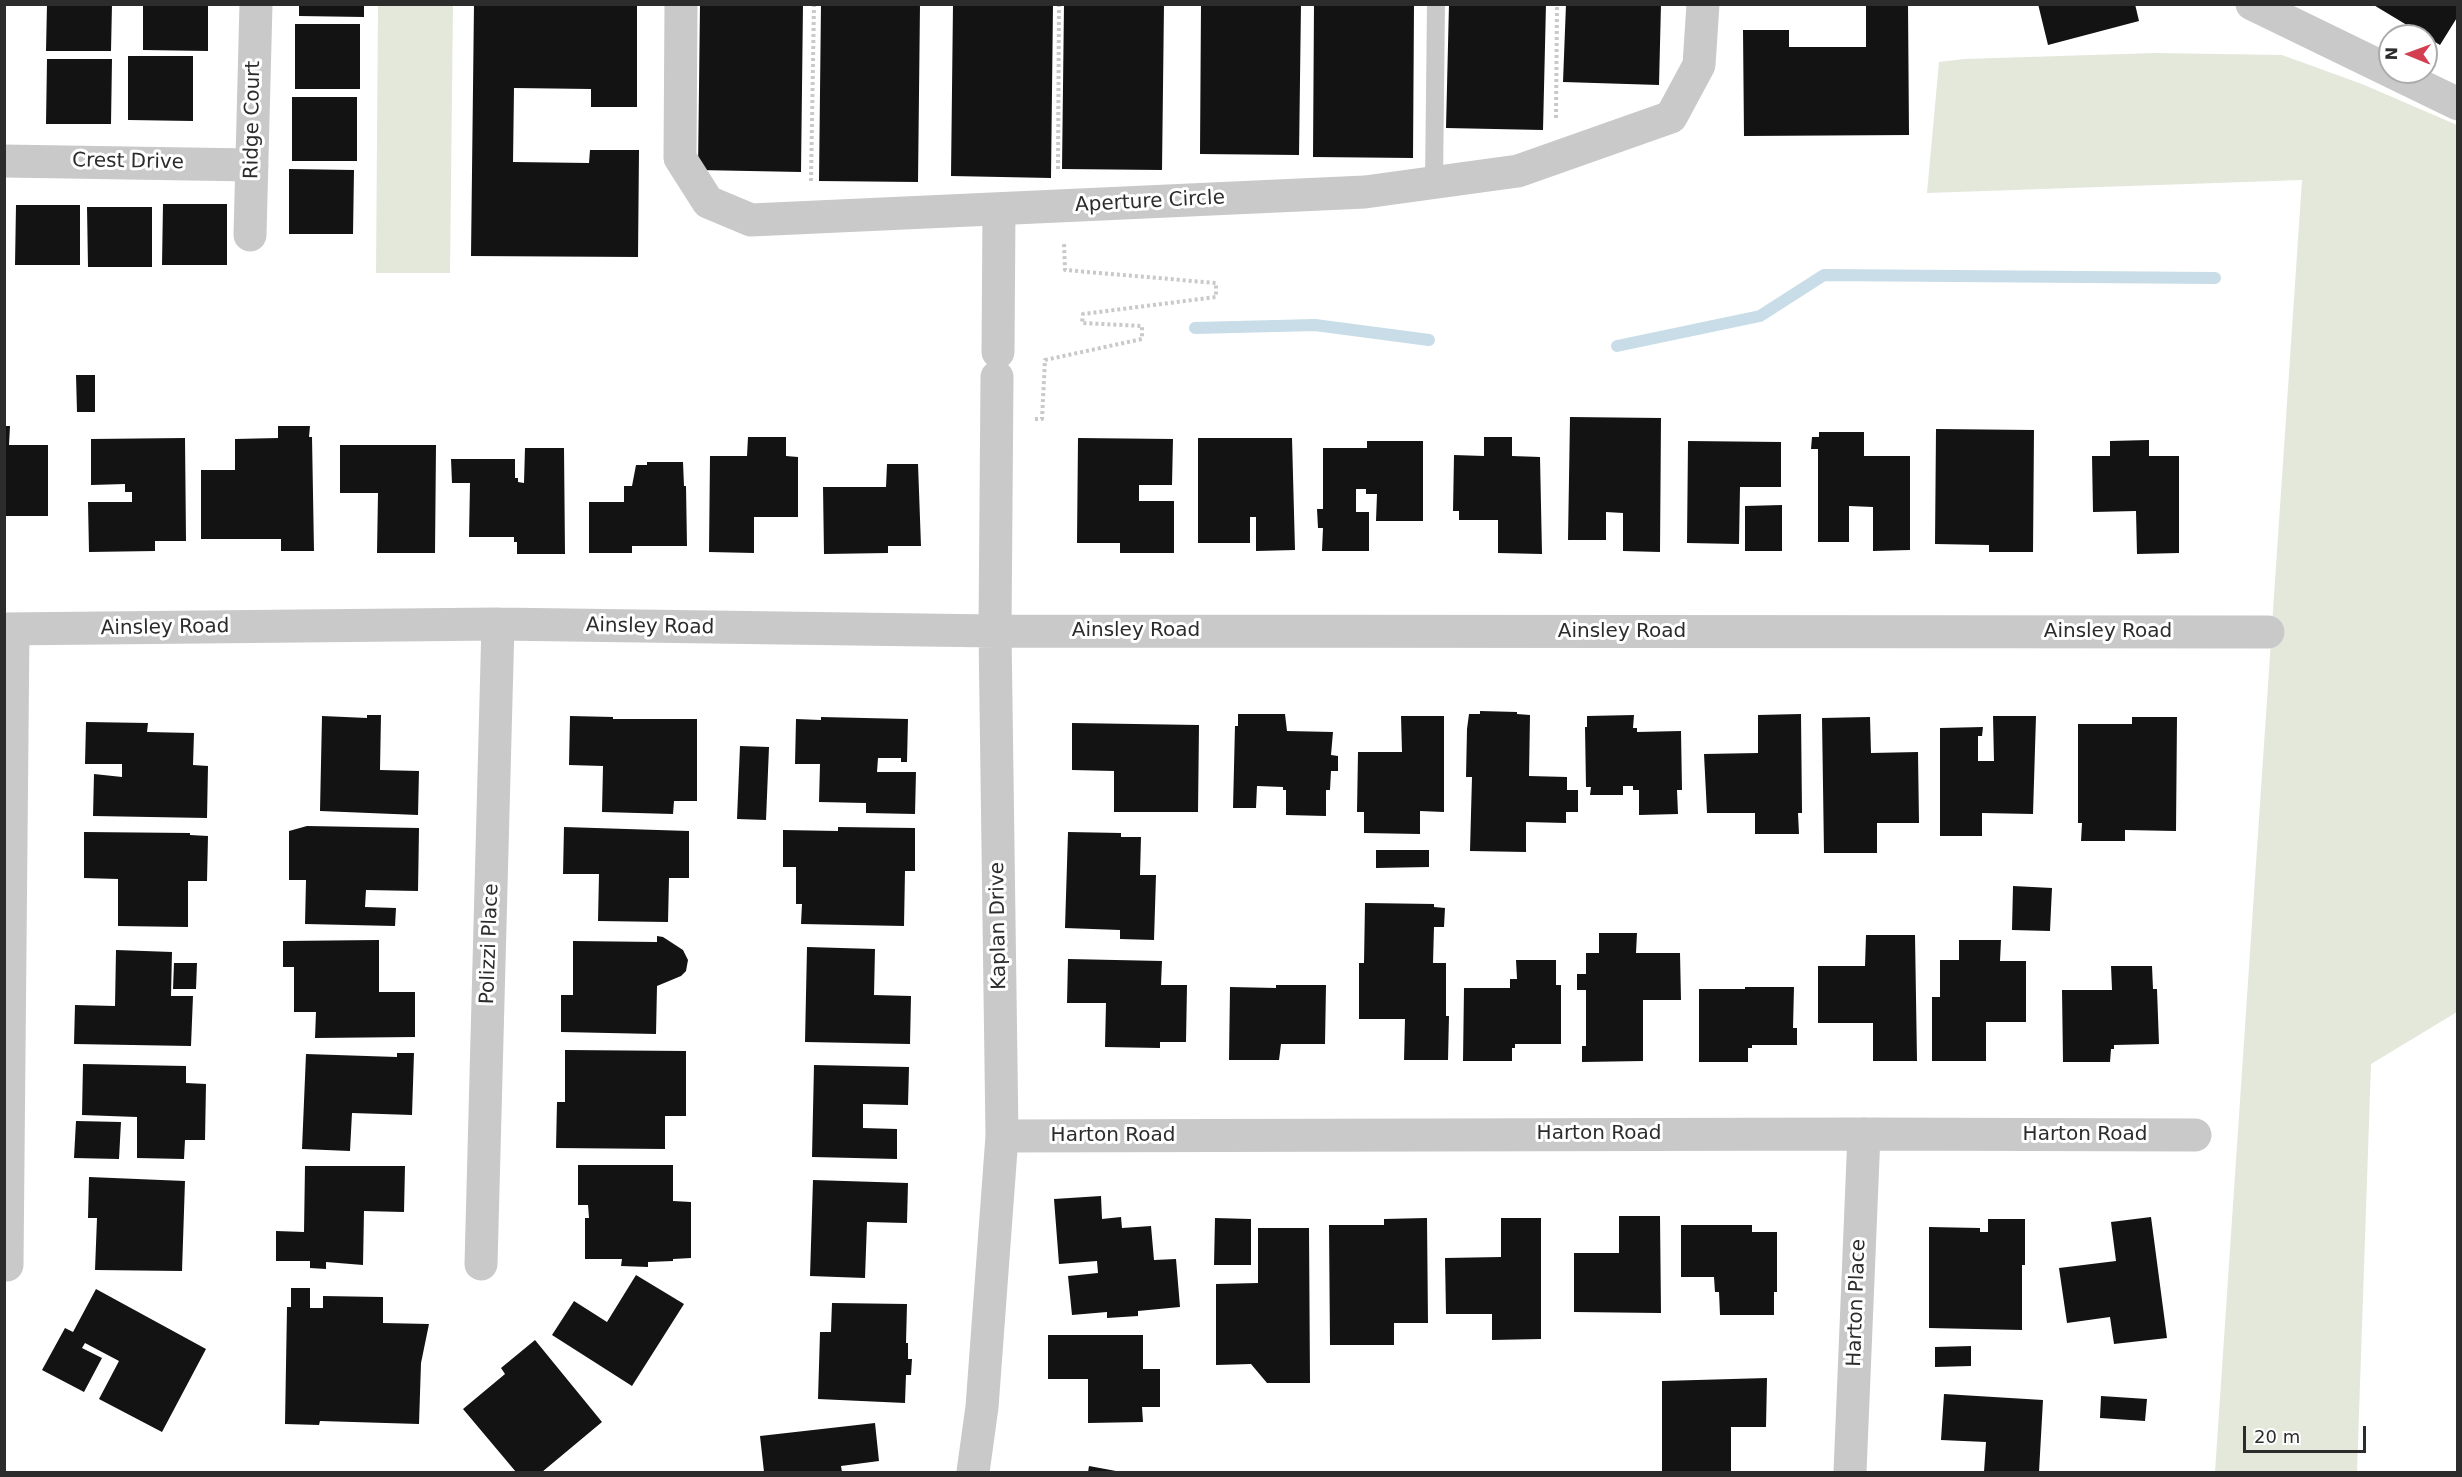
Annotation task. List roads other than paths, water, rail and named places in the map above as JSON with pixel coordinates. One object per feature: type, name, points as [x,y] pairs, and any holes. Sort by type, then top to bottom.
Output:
[{"type":"street","name":"Ridge Court","points":[[250,235],[256,4]]},
{"type":"street","name":"Aperture Circle","points":[[681,4],[680,158],[708,202],[751,220],[999,208],[1060,191],[1365,192],[1518,171],[1671,117],[1699,65],[1703,4]]},
{"type":"street","points":[[2252,4],[2378,65]]},
{"type":"street","points":[[2417,84],[2457,104]]},
{"type":"street","name":"Crest Drive","points":[[4,161],[252,165]]},
{"type":"street","name":"Kaplan Drive","points":[[973,1473],[982,1407],[1002,1136],[995,631],[999,208]]},
{"type":"street","name":"Ainsley Road","points":[[9,629],[498,624],[995,631],[2268,632]]},
{"type":"street","name":"Polizzi Place","points":[[481,1264],[498,624]]},
{"type":"street","points":[[7,1265],[9,629]]},
{"type":"street","name":"Harton Place","points":[[1850,1473],[1864,1134]]},
{"type":"street","name":"Harton Road","points":[[1002,1136],[2195,1135]]},
{"type":"lane","points":[[1434,183],[1436,4]]},
{"type":"waterway","points":[[1617,346],[1760,316],[1824,275],[2215,278]]},
{"type":"waterway","points":[[1195,328],[1315,325],[1429,340]]}]
